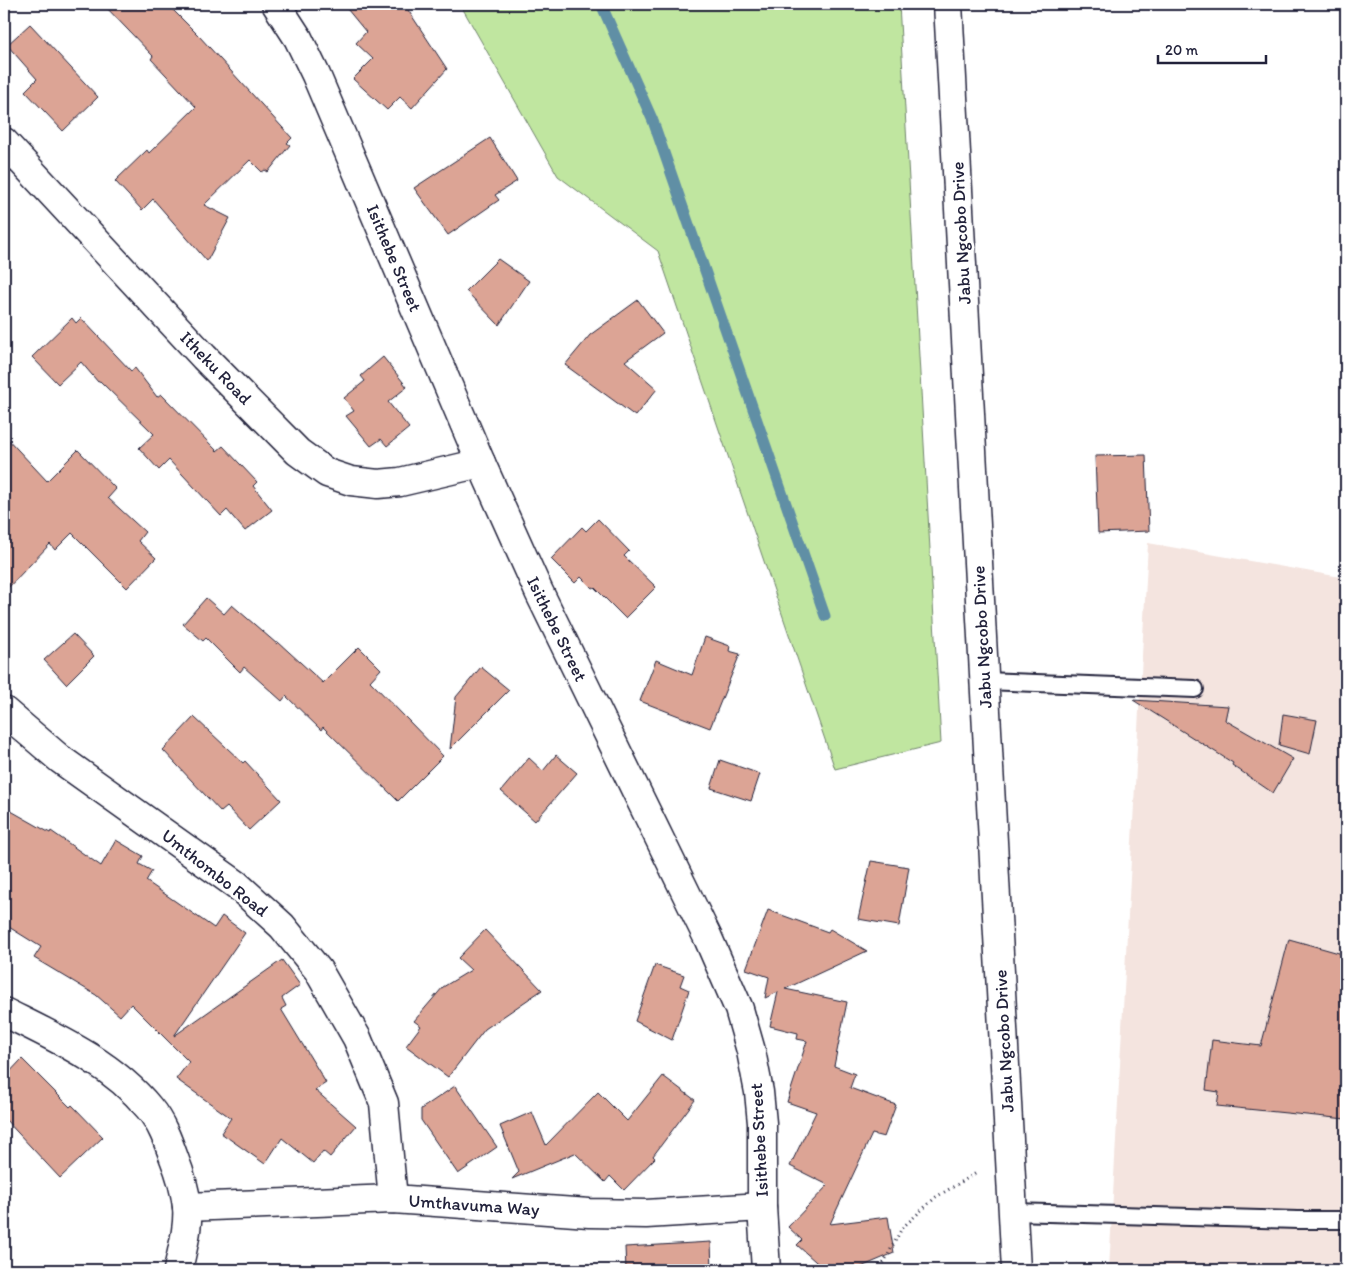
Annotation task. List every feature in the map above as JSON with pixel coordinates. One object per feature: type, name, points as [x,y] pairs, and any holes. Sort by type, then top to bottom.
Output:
[{"type":"street","name":"Isithebe Street","points":[[276,4],[298,38],[316,75],[480,463],[539,592],[704,929],[739,1009],[751,1051],[759,1092],[762,1123],[762,1207],[766,1270]]},
{"type":"street","name":"Jabu Ngcobo Drive","points":[[948,4],[1016,1270]]},
{"type":"street","name":"Itheku Road","points":[[4,142],[204,357],[298,452],[327,473],[351,481],[378,484],[400,482],[480,463]]},
{"type":"street","name":"Umthombo Road","points":[[4,711],[60,759],[237,885],[282,926],[318,970],[357,1038],[384,1102],[393,1199]]},
{"type":"street","points":[[4,1012],[75,1047],[124,1082],[150,1109],[167,1138],[178,1170],[187,1207],[185,1237],[178,1270]]},
{"type":"street","name":"Umthavuma Way","points":[[187,1207],[393,1199],[598,1213],[646,1214],[762,1207]]},
{"type":"lane","points":[[985,681],[1195,690]]},
{"type":"lane","points":[[1013,1212],[1346,1220]]},
{"type":"path","points":[[877,1270],[881,1268],[902,1228],[936,1197],[1010,1154]]},
{"type":"shaded area","points":[[1148,543],[1346,578],[1346,1270],[1109,1270]]},
{"type":"green space","points":[[460,4],[899,4],[941,743],[835,769],[658,251],[558,176]]},
{"type":"building","points":[[103,4],[167,4],[199,36],[292,138],[287,143],[290,145],[268,172],[265,170],[262,172],[250,160],[204,205],[230,218],[207,261],[153,199],[142,210],[115,181],[147,150],[149,153],[196,107],[151,59],[153,56]]},
{"type":"building","points":[[343,4],[404,4],[447,69],[412,108],[400,97],[387,110],[353,79],[373,59],[356,43],[366,32]]},
{"type":"building","points":[[30,24],[98,97],[63,131],[25,91],[37,79],[7,45]]},
{"type":"building","points":[[490,138],[517,181],[495,195],[499,200],[448,235],[414,188]]},
{"type":"building","points":[[498,259],[529,281],[499,325],[466,291]]},
{"type":"building","points":[[638,300],[663,333],[625,361],[657,389],[635,416],[565,365],[590,335]]},
{"type":"building","points":[[72,318],[76,323],[81,318],[131,371],[135,368],[157,397],[161,394],[217,451],[223,446],[257,482],[253,486],[272,510],[245,531],[227,510],[221,516],[169,460],[159,470],[139,448],[154,434],[100,381],[98,382],[81,362],[58,384],[32,357]]},
{"type":"building","points":[[383,357],[407,387],[388,402],[409,428],[387,446],[381,439],[371,446],[346,416],[354,411],[344,398],[365,381],[361,376]]},
{"type":"building","points":[[4,435],[47,481],[78,450],[116,489],[108,498],[145,532],[138,541],[156,558],[127,588],[72,533],[55,550],[50,544],[4,592]]},
{"type":"building","points":[[1146,455],[1149,531],[1098,533],[1095,456]]},
{"type":"building","points":[[598,519],[629,551],[624,556],[656,587],[625,618],[594,587],[592,588],[581,577],[575,583],[551,559],[582,527],[586,531]]},
{"type":"building","points":[[206,598],[224,614],[232,605],[277,644],[278,642],[323,683],[359,647],[381,669],[370,681],[443,756],[398,801],[323,727],[321,730],[286,696],[282,701],[244,667],[240,672],[206,638],[203,641],[183,624]]},
{"type":"building","points":[[73,634],[94,656],[66,684],[44,660]]},
{"type":"building","points":[[705,637],[730,646],[729,651],[740,654],[710,728],[640,701],[656,660],[692,675]]},
{"type":"building","points":[[481,667],[509,690],[450,749],[456,697]]},
{"type":"building","points":[[1133,700],[1228,706],[1225,720],[1293,759],[1273,793],[1232,765],[1233,763]]},
{"type":"building","points":[[1283,714],[1317,720],[1310,754],[1279,745]]},
{"type":"building","points":[[194,717],[243,763],[245,761],[281,800],[249,830],[227,807],[221,812],[163,750]]},
{"type":"building","points":[[556,755],[577,773],[535,821],[501,791],[529,758],[543,771]]},
{"type":"building","points":[[720,760],[760,774],[751,801],[711,788]]},
{"type":"building","points":[[4,807],[50,833],[51,831],[101,866],[116,840],[143,856],[139,864],[152,871],[146,881],[214,928],[222,916],[245,933],[174,1036],[282,960],[300,985],[282,998],[286,1006],[281,1009],[326,1083],[315,1090],[356,1126],[330,1157],[323,1151],[313,1163],[282,1138],[265,1164],[221,1133],[231,1118],[176,1079],[189,1062],[131,1004],[120,1016],[96,995],[34,958],[41,947],[4,924]]},
{"type":"building","points":[[871,861],[909,867],[899,926],[858,919]]},
{"type":"building","points":[[768,910],[828,932],[830,929],[867,951],[785,989],[847,1002],[834,1066],[855,1074],[850,1088],[896,1105],[884,1137],[872,1134],[830,1224],[888,1217],[894,1253],[854,1270],[825,1270],[797,1245],[802,1240],[788,1227],[828,1185],[790,1166],[816,1112],[787,1102],[807,1041],[797,1039],[798,1033],[770,1026],[778,992],[765,998],[769,977],[746,969]]},
{"type":"building","points":[[485,930],[542,990],[485,1029],[448,1077],[406,1046],[421,1026],[414,1021],[443,987],[471,970],[458,958]]},
{"type":"building","points":[[1289,939],[1346,955],[1346,1119],[1217,1106],[1219,1092],[1206,1090],[1212,1040],[1261,1046]]},
{"type":"building","points":[[655,965],[684,975],[680,986],[689,990],[672,1040],[635,1021]]},
{"type":"building","points":[[22,1059],[70,1107],[72,1105],[103,1137],[60,1178],[4,1118],[4,1078]]},
{"type":"building","points":[[663,1076],[695,1100],[653,1156],[655,1158],[624,1190],[610,1176],[605,1182],[575,1153],[512,1179],[519,1172],[500,1126],[532,1112],[546,1145],[598,1092],[627,1121]]},
{"type":"building","points":[[455,1086],[497,1147],[458,1174],[421,1120],[421,1109]]},
{"type":"building","points":[[711,1242],[712,1270],[626,1270],[625,1247]]},
{"type":"waterway","points":[[601,4],[653,121],[825,616]]}]
